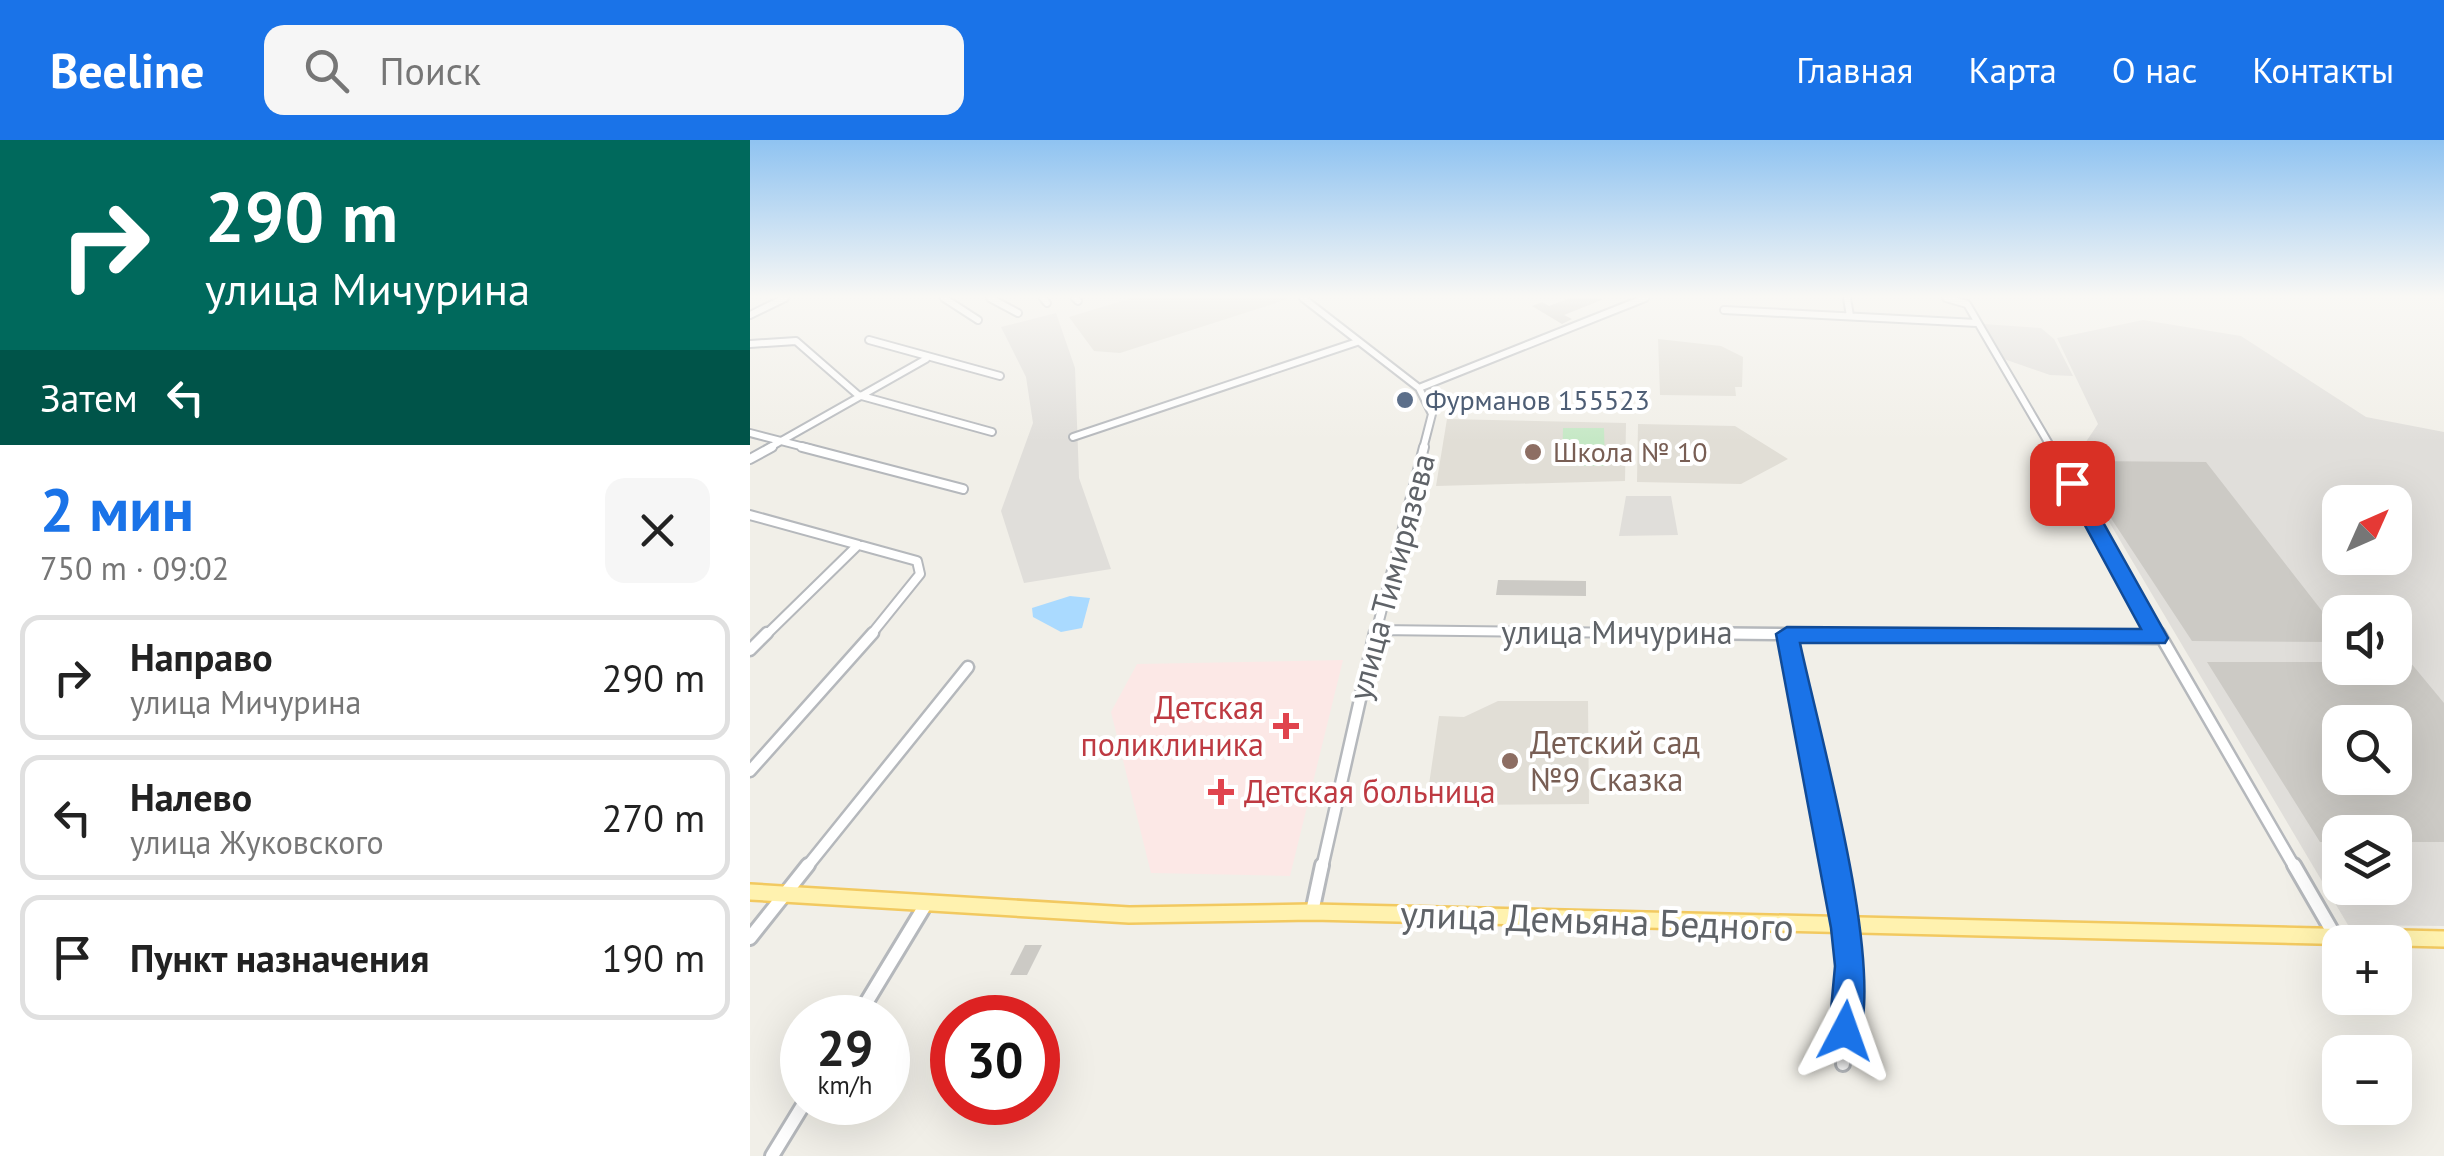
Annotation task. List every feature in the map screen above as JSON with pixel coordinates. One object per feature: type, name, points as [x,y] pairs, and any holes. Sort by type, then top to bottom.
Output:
[{"type":"main road","name":"улица Демьяна Бедного","points":[[750,892],[1129,915],[1312,912],[1846,928],[2322,936]]},
{"type":"main road","name":"улица Демьяна Бедного","points":[[2412,938],[2444,939]]},
{"type":"street","points":[[800,345],[858,395],[992,432]]},
{"type":"street","points":[[885,345],[1000,376]]},
{"type":"street","points":[[1072,437],[1347,345]]},
{"type":"street","points":[[1362,345],[1419,388],[1526,345]]},
{"type":"street","points":[[1989,345],[2328,925]]},
{"type":"street","points":[[750,459],[776,440],[926,359]]},
{"type":"street","name":"улица Тимирязева","points":[[1312,912],[1377,630],[1430,432],[1432,414],[1419,388]]},
{"type":"street","points":[[750,432],[963,489]]},
{"type":"street","points":[[750,770],[920,574],[917,561],[753,519]]},
{"type":"street","points":[[750,650],[858,545]]},
{"type":"street","name":"улица Мичурина","points":[[1377,630],[2157,638]]},
{"type":"street","points":[[1787,634],[1846,928],[1850,966],[1843,1064]]},
{"type":"street","points":[[750,938],[968,667]]},
{"type":"street","points":[[871,995],[926,904]]},
{"type":"street","points":[[772,1156],[791,1125]]},
{"type":"shaded area","points":[[1010,345],[1067,345],[1075,368],[1079,478],[1111,569],[1024,583],[1001,511],[1033,423],[1026,377]]},
{"type":"shaded area","points":[[1090,345],[1144,345],[1120,353],[1094,351]]},
{"type":"shaded area","points":[[1658,345],[1721,346],[1743,357],[1742,387],[1735,387],[1736,396],[1660,395]]},
{"type":"shaded area","points":[[1994,345],[2057,345],[2073,376],[2050,375],[2001,358]]},
{"type":"shaded area","points":[[2061,345],[2256,345],[2366,417],[2444,432],[2444,926],[2348,925],[2336,905],[2412,905],[2412,815],[2322,815],[2322,881],[2073,461],[2098,424]]},
{"type":"shaded area","name":"Школа № 10","points":[[1447,419],[1626,423],[1625,481],[1436,486]]},
{"type":"shaded area","points":[[1638,424],[1735,426],[1788,459],[1741,484],[1637,482]]},
{"type":"shaded area","points":[[1626,496],[1671,496],[1678,535],[1619,536]]},
{"type":"shaded area","name":"Детская больница","points":[[1343,660],[1290,876],[1151,873],[1111,712],[1137,664]]},
{"type":"shaded area","name":"Детский сад №9 Сказка","points":[[1498,701],[1588,701],[1589,804],[1426,805],[1439,716],[1464,717]]},
{"type":"green space","points":[[1563,428],[1604,428],[1605,466],[1562,466]]},
{"type":"water","points":[[1070,596],[1090,598],[1082,628],[1061,632],[1033,617],[1032,608]]},
{"type":"building","points":[[2084,461],[2206,462],[2322,611],[2322,642],[2192,641],[2099,500],[2107,500]]},
{"type":"building","points":[[1498,580],[1586,581],[1586,596],[1496,595]]},
{"type":"building","points":[[2207,662],[2322,662],[2322,685],[2412,685],[2412,664],[2444,703],[2444,842],[2412,842],[2412,815],[2322,815],[2322,842]]},
{"type":"building","points":[[1025,945],[1042,945],[1027,975],[1010,975]]},
{"type":"place","name":"Фурманов 155523","points":[[1405,400]]},
{"type":"place","name":"Школа № 10","points":[[1533,452]]},
{"type":"place","name":"Детская поликлиника","points":[[1286,726]]},
{"type":"place","name":"Детский сад №9 Сказка","points":[[1510,761]]},
{"type":"place","name":"Детская больница","points":[[1221,792]]},
{"type":"route","points":[[1845,1031],[1850,966],[1846,928],[1787,634],[2157,638],[2072,483]]}]
